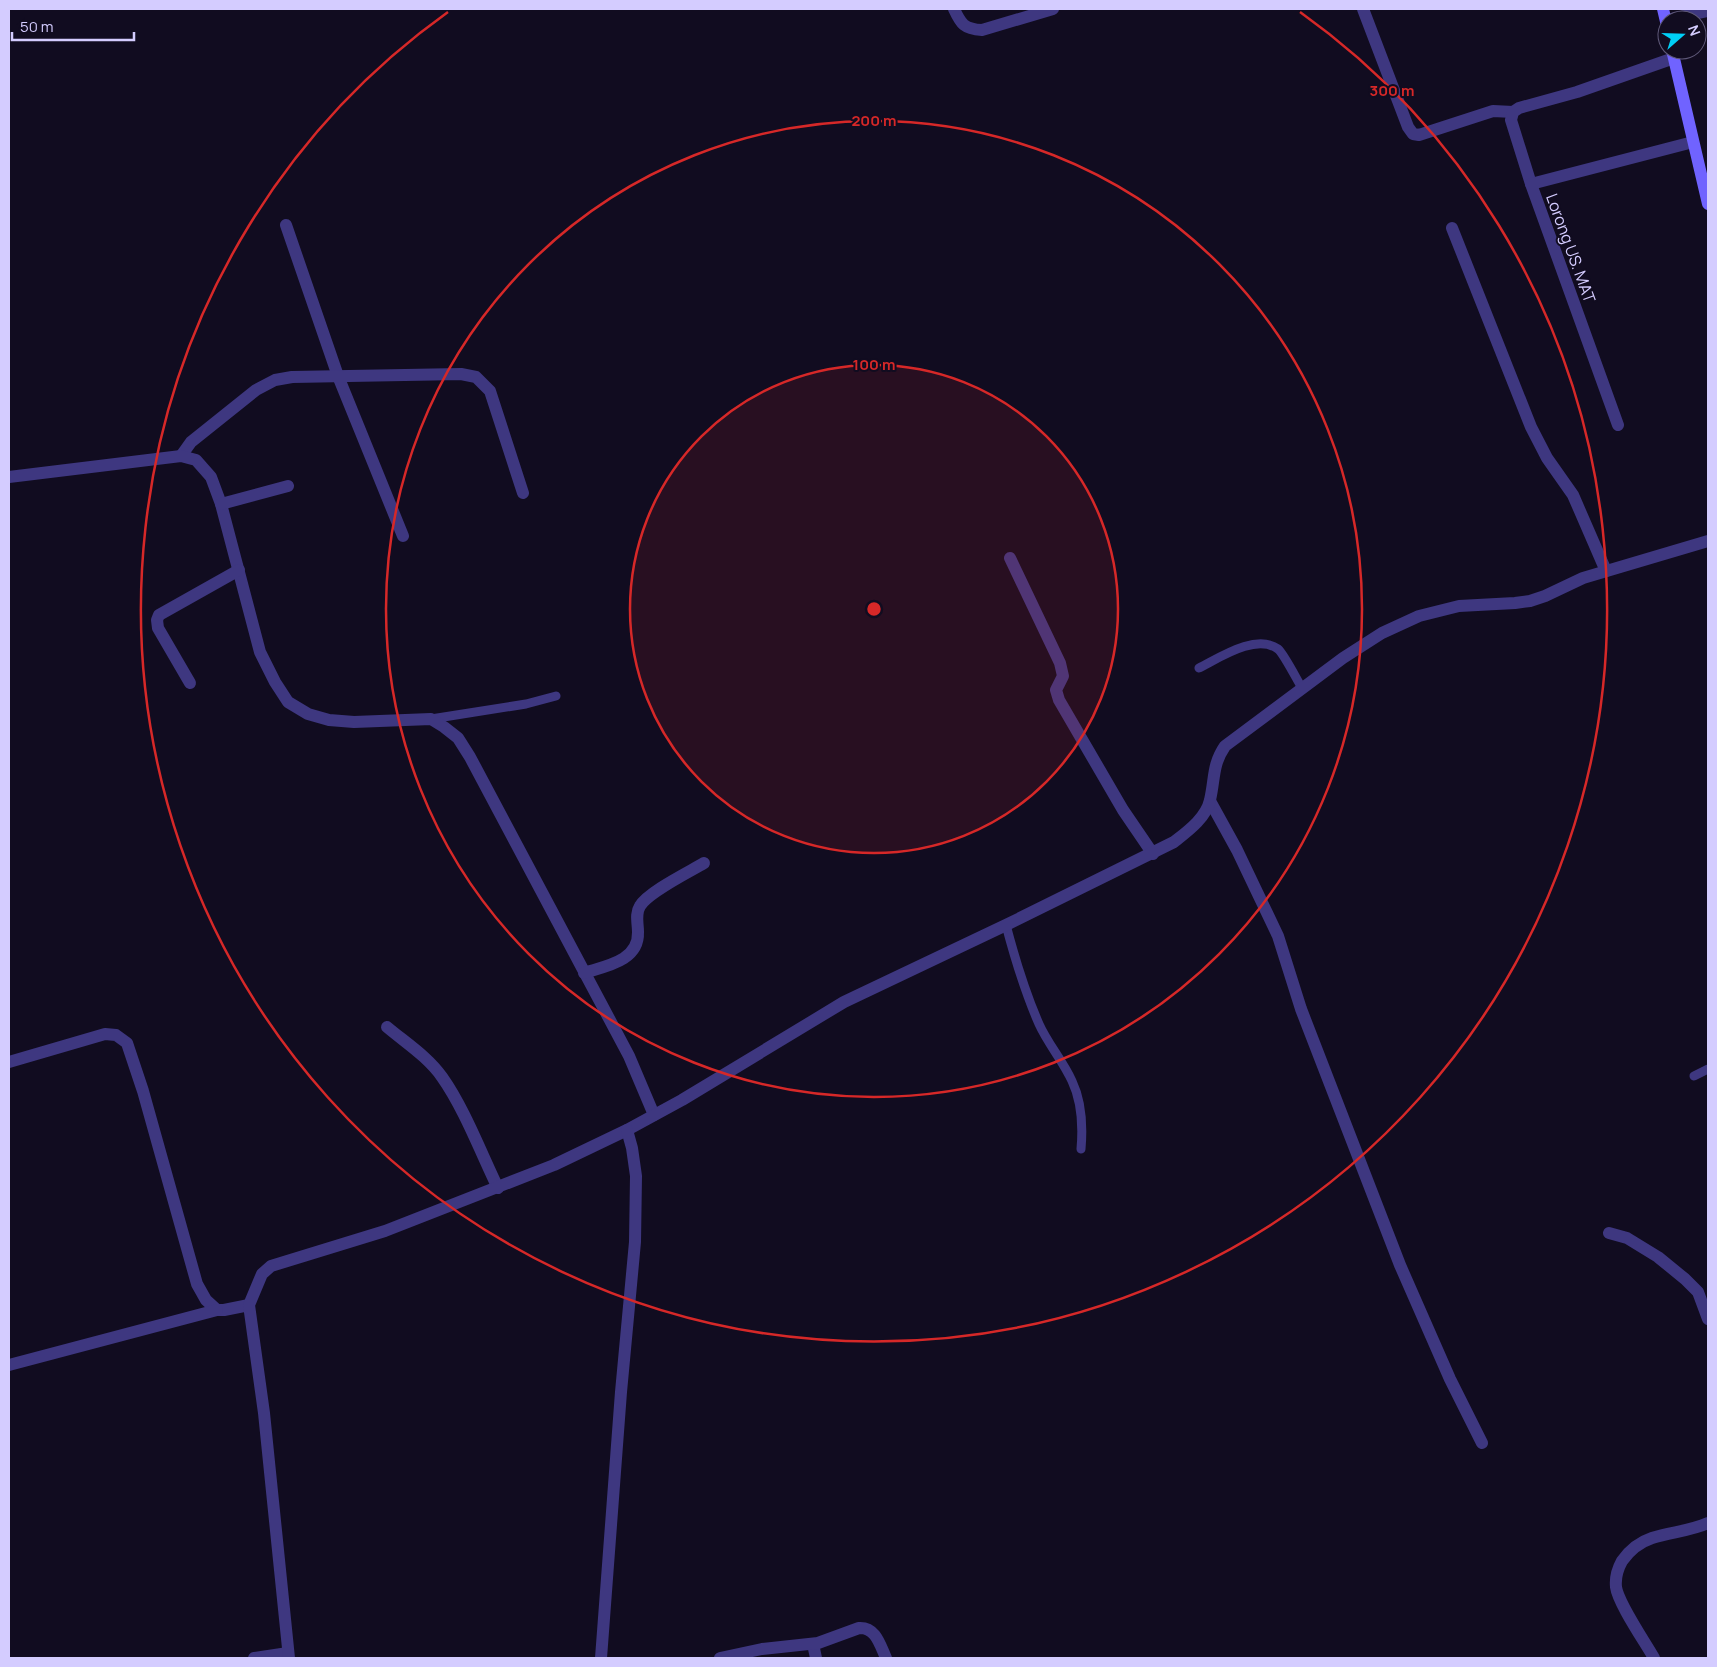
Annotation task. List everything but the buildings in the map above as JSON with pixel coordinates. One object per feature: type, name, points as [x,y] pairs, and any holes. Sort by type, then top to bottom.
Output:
[{"type":"main road","points":[[1674,60],[1708,204]]},
{"type":"street","points":[[954,9],[961,23],[971,29],[982,30],[1053,9]]},
{"type":"street","points":[[1363,9],[1408,127],[1413,134],[1419,135],[1493,111],[1513,112],[1520,108],[1577,92],[1658,60]]},
{"type":"street","points":[[1513,112],[1511,120],[1531,184]]},
{"type":"street","name":"Lorong US. MAT","points":[[1618,425],[1531,184],[1693,142]]},
{"type":"street","points":[[286,225],[338,376],[402,536]]},
{"type":"street","points":[[1452,228],[1531,427],[1547,458],[1574,495],[1606,571]]},
{"type":"street","points":[[181,456],[191,442],[256,390],[275,380],[292,377],[461,374],[476,377],[490,391],[523,493]]},
{"type":"street","points":[[9,477],[181,456],[196,460],[211,477],[222,504],[260,652],[274,682],[288,702],[308,714],[329,720],[354,722],[432,719],[458,738],[470,756],[629,1056],[654,1115]]},
{"type":"street","points":[[222,504],[288,486]]},
{"type":"street","points":[[254,1658],[288,1656],[264,1413],[249,1304],[262,1274],[271,1266],[385,1231],[554,1165],[627,1130],[682,1100],[844,1002],[1153,854],[1174,842],[1190,829],[1201,816],[1210,801],[1214,768],[1225,746],[1343,658],[1382,633],[1419,616],[1459,606],[1515,604],[1530,601],[1583,578],[1708,541]]},
{"type":"street","points":[[1010,558],[1060,663],[1064,676],[1056,690],[1059,700],[1123,810],[1153,854]]},
{"type":"street","points":[[190,683],[158,628],[157,620],[159,615],[239,570]]},
{"type":"street","points":[[1210,801],[1237,850],[1278,936],[1301,1009],[1400,1265],[1450,1378],[1482,1443]]},
{"type":"street","points":[[584,973],[620,961],[632,953],[638,940],[637,913],[641,905],[648,897],[704,863]]},
{"type":"street","points":[[387,1027],[427,1061],[441,1076],[453,1094],[498,1188]]},
{"type":"street","points":[[9,1062],[105,1034],[116,1035],[127,1043],[143,1091],[197,1284],[206,1300],[217,1310]]},
{"type":"street","points":[[600,1658],[635,1242],[636,1176],[627,1130]]},
{"type":"street","points":[[1609,1233],[1627,1238],[1658,1257],[1685,1279],[1698,1292],[1708,1319]]},
{"type":"street","points":[[9,1364],[217,1310],[249,1304]]},
{"type":"street","points":[[1654,1658],[1620,1600],[1616,1588],[1617,1571],[1625,1556],[1638,1545],[1652,1538],[1699,1527],[1708,1523]]},
{"type":"street","points":[[720,1658],[762,1649],[813,1644],[832,1639],[859,1628],[866,1628],[872,1631],[886,1658]]},
{"type":"street","points":[[813,1644],[816,1658]]},
{"type":"lane","points":[[1199,668],[1252,644],[1267,643],[1279,650],[1302,688]]},
{"type":"lane","points":[[432,719],[526,704],[556,696]]},
{"type":"lane","points":[[1006,926],[1016,962],[1040,1026],[1072,1081],[1079,1101],[1083,1127],[1081,1149]]},
{"type":"lane","points":[[1694,1076],[1708,1069]]}]
